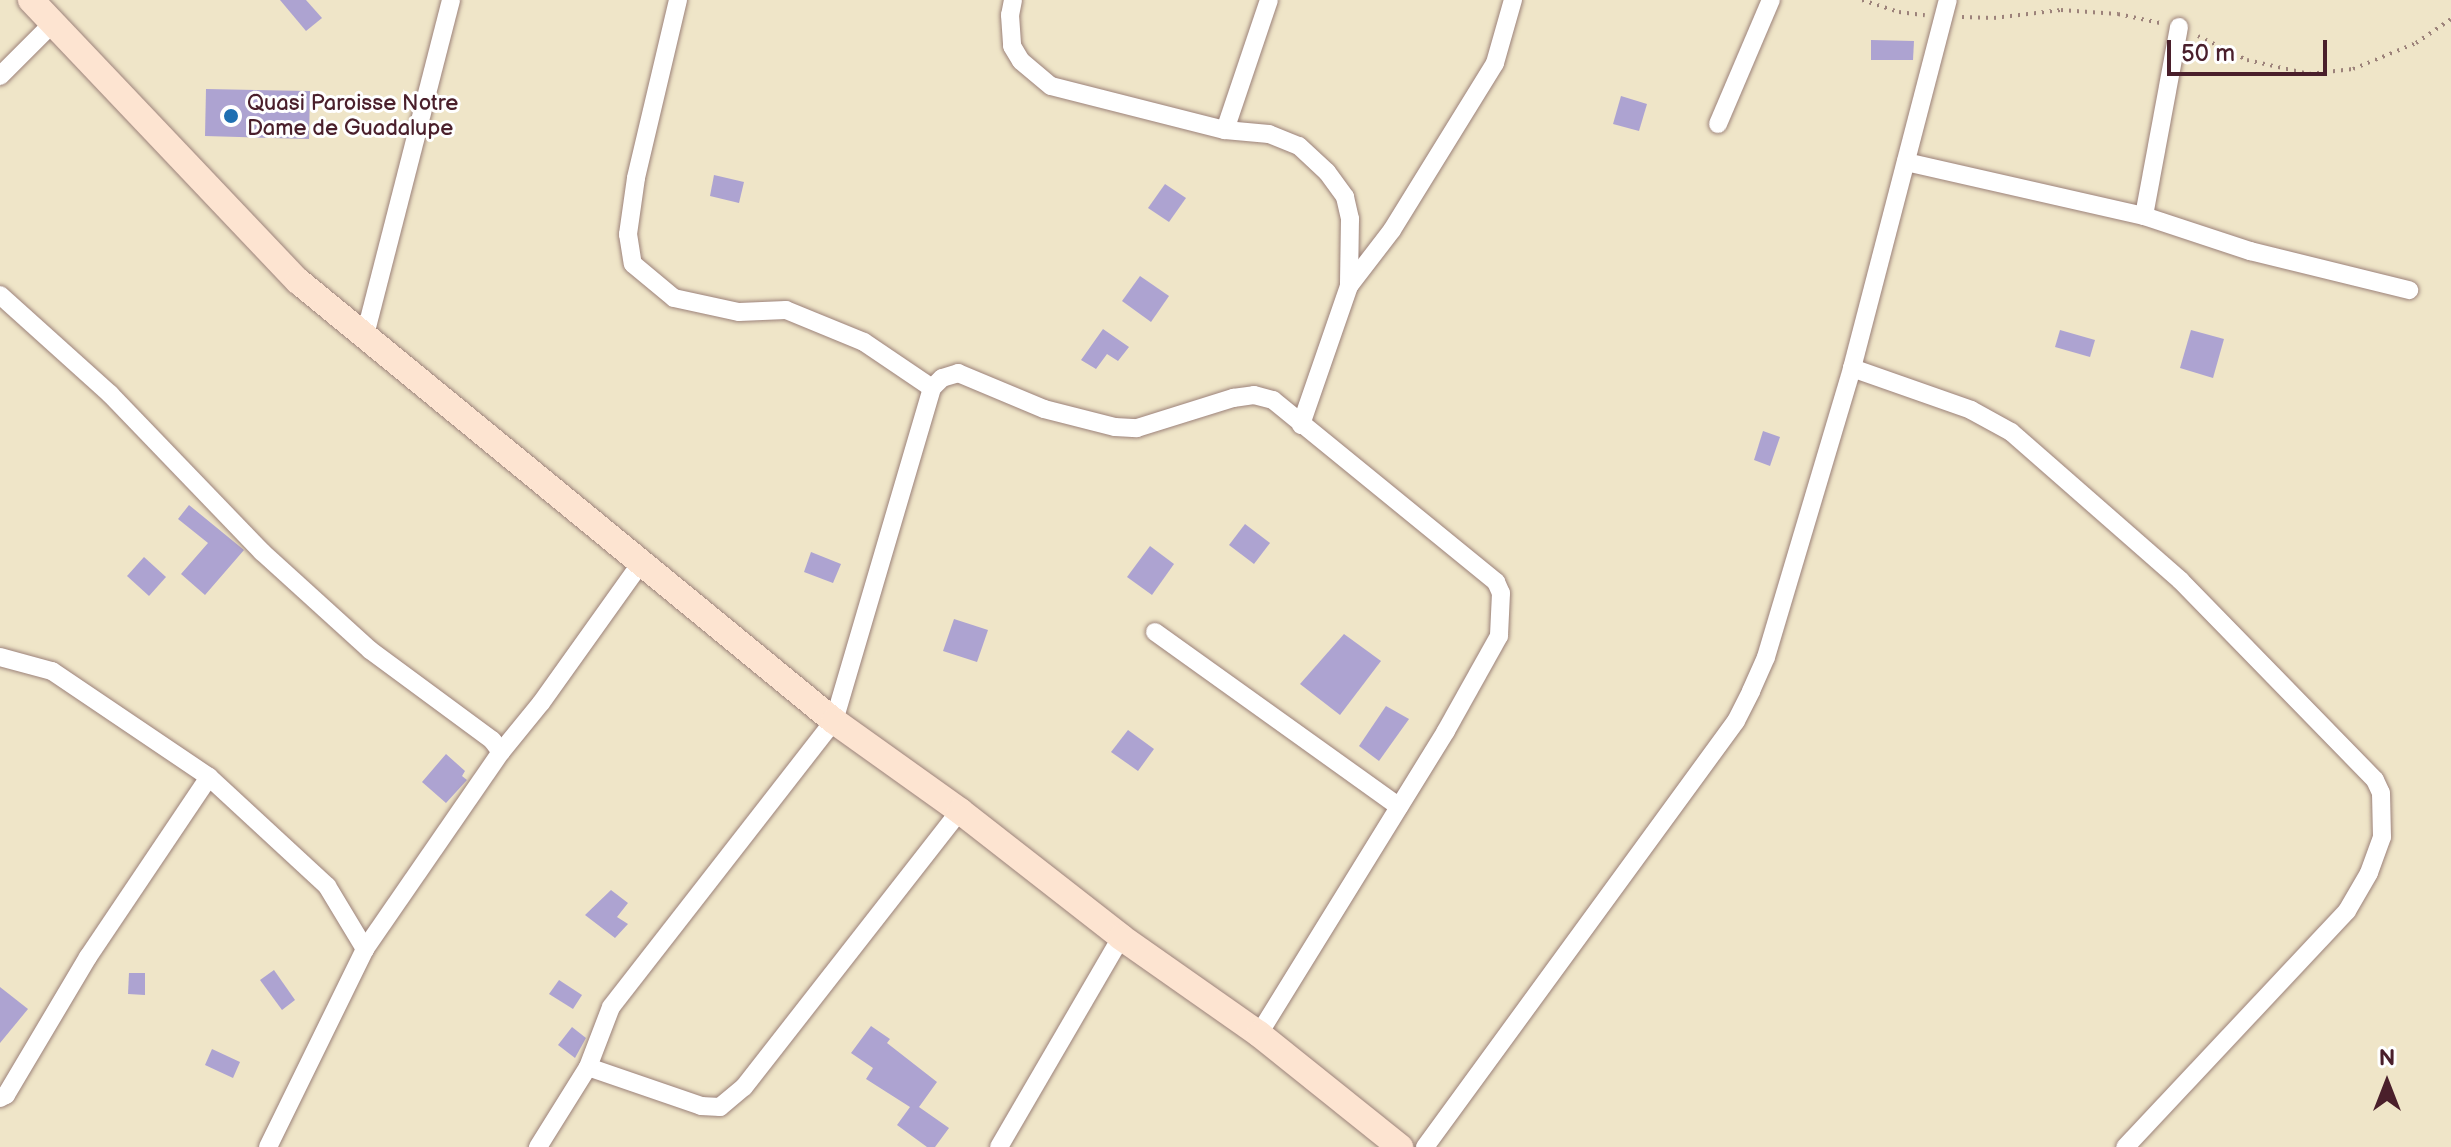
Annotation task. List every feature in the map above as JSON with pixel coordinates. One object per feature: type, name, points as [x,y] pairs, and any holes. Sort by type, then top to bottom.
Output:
[{"type":"street","points":[[31,0],[298,281],[834,721],[960,811],[1121,937],[1259,1034],[1400,1147]]},
{"type":"street","points":[[365,335],[451,0]]},
{"type":"street","points":[[678,0],[636,178],[628,234],[633,264],[674,298],[739,312],[786,310],[864,342],[932,388]]},
{"type":"street","points":[[1013,0],[1009,29],[1012,46],[1021,61],[1051,86],[1225,130],[1269,134],[1299,146],[1327,172],[1345,197],[1350,219],[1349,286],[1301,425]]},
{"type":"street","points":[[1225,130],[1269,0]]},
{"type":"street","points":[[1349,286],[1392,230],[1495,63],[1513,0]]},
{"type":"street","points":[[1718,124],[1771,0]]},
{"type":"street","points":[[1425,1147],[1736,721],[1766,657],[1852,368],[1948,0]]},
{"type":"street","points":[[0,76],[53,23]]},
{"type":"street","points":[[2144,216],[2179,27]]},
{"type":"street","points":[[1906,162],[2144,216],[2250,251],[2409,290]]},
{"type":"street","points":[[0,295],[110,394],[262,552],[370,650],[492,740],[501,752]]},
{"type":"street","points":[[1852,368],[1971,410],[2011,432],[2180,580],[2375,780],[2381,793],[2382,837],[2369,873],[2347,911],[2125,1147]]},
{"type":"street","points":[[538,1147],[588,1067],[611,1007],[834,721],[932,388],[942,378],[958,373],[1044,409],[1115,427],[1137,428],[1233,398],[1254,395],[1273,400],[1496,582],[1501,593],[1499,636],[1399,807],[1259,1034]]},
{"type":"street","points":[[268,1147],[365,949],[501,752],[541,703],[641,563]]},
{"type":"street","points":[[1155,632],[1399,807]]},
{"type":"street","points":[[0,654],[52,671],[209,777],[327,886],[365,949]]},
{"type":"street","points":[[0,1098],[6,1095],[88,957],[209,777]]},
{"type":"street","points":[[588,1067],[701,1106],[720,1107],[744,1087],[960,811]]},
{"type":"street","points":[[999,1147],[1121,937]]},
{"type":"building","points":[[280,0],[306,0],[322,18],[306,31]]},
{"type":"building","points":[[1871,40],[1914,41],[1913,60],[1871,60]]},
{"type":"building","points":[[206,89],[310,91],[309,139],[205,136]]},
{"type":"building","points":[[1621,96],[1647,104],[1639,131],[1613,124]]},
{"type":"building","points":[[714,175],[744,182],[739,203],[710,196]]},
{"type":"building","points":[[1165,184],[1186,198],[1169,222],[1148,208]]},
{"type":"building","points":[[1140,276],[1169,296],[1151,322],[1122,301]]},
{"type":"building","points":[[1103,329],[1129,347],[1118,361],[1107,354],[1096,369],[1081,360]]},
{"type":"building","points":[[2060,330],[2095,340],[2090,357],[2055,347]]},
{"type":"building","points":[[2191,330],[2224,339],[2213,378],[2180,368]]},
{"type":"building","points":[[1763,431],[1780,437],[1770,466],[1754,460]]},
{"type":"building","points":[[189,505],[244,550],[205,595],[181,574],[208,543],[178,519]]},
{"type":"building","points":[[1245,524],[1270,543],[1254,564],[1229,545]]},
{"type":"building","points":[[1150,546],[1174,564],[1152,595],[1127,577]]},
{"type":"building","points":[[811,552],[841,564],[833,583],[804,572]]},
{"type":"building","points":[[144,557],[166,577],[149,596],[127,576]]},
{"type":"building","points":[[954,619],[988,630],[977,662],[943,651]]},
{"type":"building","points":[[1344,634],[1381,661],[1340,715],[1300,684]]},
{"type":"building","points":[[1386,706],[1409,719],[1379,761],[1359,746]]},
{"type":"building","points":[[1128,730],[1154,749],[1138,771],[1111,752]]},
{"type":"building","points":[[446,754],[465,771],[462,776],[467,780],[446,803],[422,782]]},
{"type":"building","points":[[611,890],[628,903],[617,917],[628,924],[615,938],[585,915]]},
{"type":"building","points":[[274,970],[295,1000],[282,1010],[260,980]]},
{"type":"building","points":[[129,973],[145,973],[145,995],[128,994]]},
{"type":"building","points":[[559,980],[582,995],[573,1009],[549,994]]},
{"type":"building","points":[[0,987],[28,1009],[0,1043]]},
{"type":"building","points":[[871,1026],[890,1039],[887,1043],[937,1082],[919,1107],[949,1128],[935,1147],[927,1147],[897,1125],[910,1107],[866,1079],[873,1068],[851,1053]]},
{"type":"building","points":[[572,1027],[586,1038],[575,1058],[558,1045]]},
{"type":"building","points":[[212,1049],[240,1062],[233,1078],[205,1065]]},
{"type":"place","name":"Quasi Paroisse Notre Dame de Guadalupe","points":[[231,116]]}]
